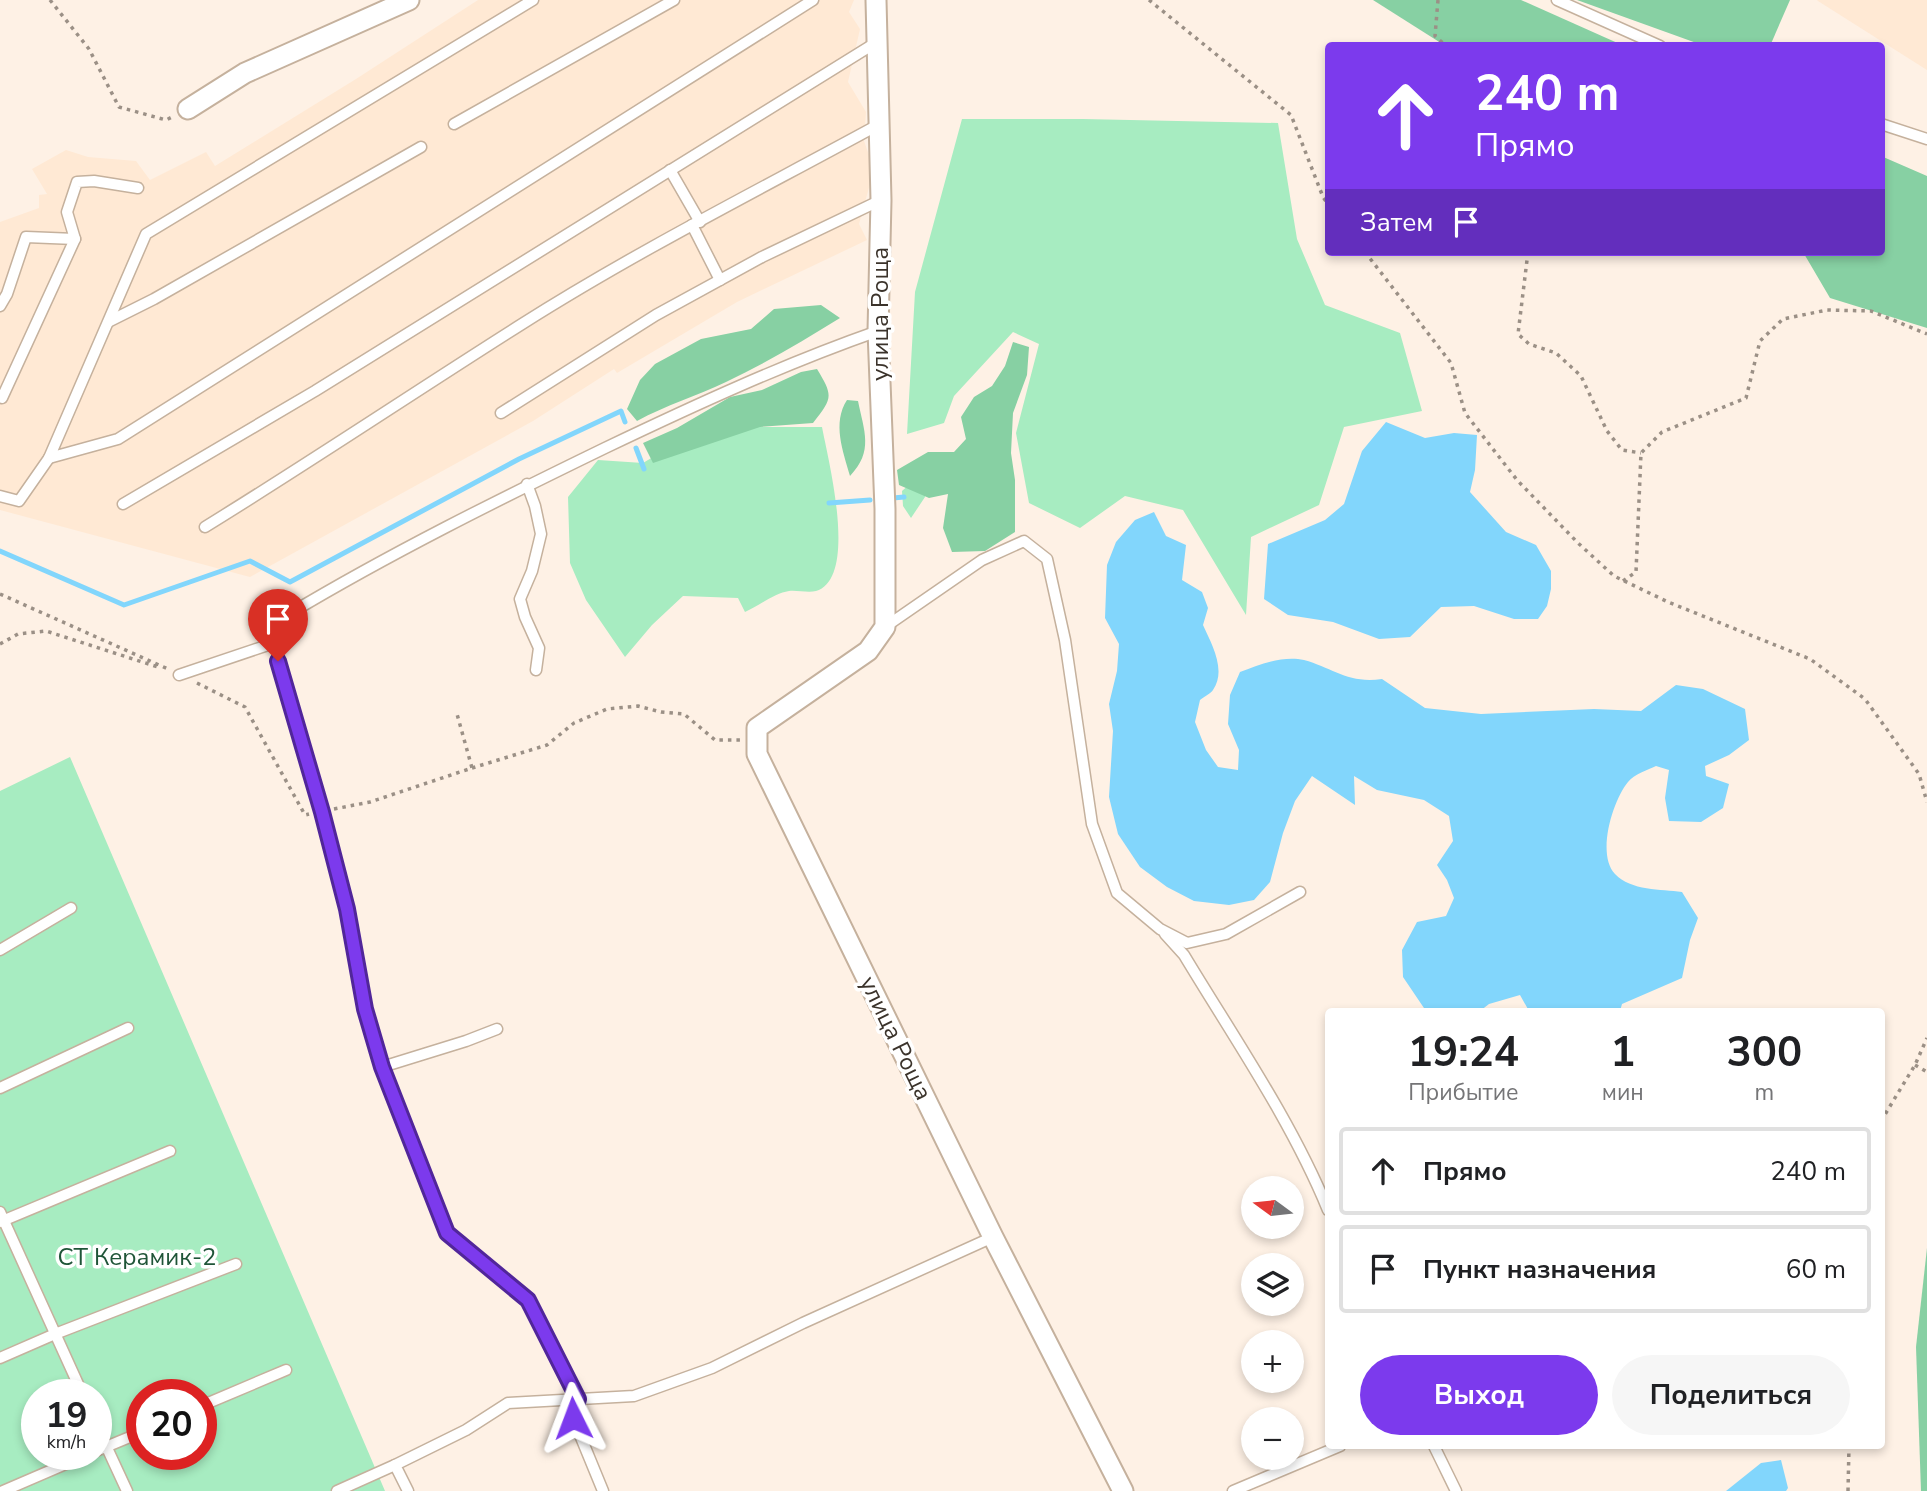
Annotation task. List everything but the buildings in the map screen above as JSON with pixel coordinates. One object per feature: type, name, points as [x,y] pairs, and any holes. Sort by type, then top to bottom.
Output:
[{"type":"street","points":[[188,109],[245,73],[409,0]]},
{"type":"street","name":"улица Роща","points":[[876,0],[881,200],[878,331],[885,509],[885,627]]},
{"type":"street","points":[[757,740],[757,728],[868,651],[885,627]]},
{"type":"street","name":"улица Роща","points":[[757,740],[757,754],[993,1237],[1123,1491]]},
{"type":"lane","points":[[0,496],[19,501],[49,458],[146,234],[533,0]]},
{"type":"lane","points":[[454,124],[674,0]]},
{"type":"lane","points":[[49,458],[118,439],[813,0]]},
{"type":"lane","points":[[1557,0],[1651,42]]},
{"type":"lane","points":[[123,504],[315,391],[877,41]]},
{"type":"lane","points":[[205,527],[315,460],[523,323],[696,223],[879,125]]},
{"type":"lane","points":[[1885,125],[1927,139]]},
{"type":"lane","points":[[110,321],[154,299],[421,147]]},
{"type":"lane","points":[[670,170],[720,280]]},
{"type":"lane","points":[[0,397],[2,398],[75,239],[67,212],[77,182],[94,181],[138,188]]},
{"type":"lane","points":[[501,413],[656,315],[881,200]]},
{"type":"lane","points":[[0,306],[7,294],[26,237],[75,239]]},
{"type":"lane","points":[[603,1491],[573,1418],[578,1399],[528,1300],[447,1233],[382,1067],[365,1009],[347,909],[323,815],[278,661],[277,635],[289,614],[527,484],[675,413],[818,352],[878,331]]},
{"type":"lane","points":[[527,484],[536,506],[541,534],[520,598],[539,648],[536,670]]},
{"type":"lane","points":[[885,627],[982,560],[1024,541],[1047,559],[1065,640],[1092,824],[1117,893],[1160,929],[1184,955],[1269,1096],[1325,1202]]},
{"type":"lane","points":[[176,673],[278,642]]},
{"type":"lane","points":[[1160,929],[1187,943],[1226,934],[1300,892]]},
{"type":"lane","points":[[0,950],[71,908]]},
{"type":"lane","points":[[0,1088],[128,1028]]},
{"type":"lane","points":[[382,1067],[497,1029]]},
{"type":"lane","points":[[76,1379],[1,1218],[170,1151]]},
{"type":"lane","points":[[337,1491],[466,1430],[508,1403],[634,1396],[712,1368],[803,1322],[993,1237]]},
{"type":"lane","points":[[0,1358],[236,1264]]},
{"type":"lane","points":[[217,1399],[286,1370]]},
{"type":"lane","points":[[1233,1491],[1333,1449]]},
{"type":"lane","points":[[1435,1449],[1456,1491]]},
{"type":"lane","points":[[395,1465],[408,1491]]},
{"type":"lane","points":[[112,1467],[127,1491]]},
{"type":"lane","points":[[3,1491],[52,1470]]},
{"type":"path","points":[[50,0],[89,49],[119,107],[166,120],[188,109]]},
{"type":"path","points":[[1149,0],[1292,115],[1325,200]]},
{"type":"path","points":[[1438,0],[1435,36],[1442,42]]},
{"type":"path","points":[[1368,256],[1451,363],[1465,413],[1517,480],[1578,543],[1623,581],[1810,659],[1865,699],[1919,774],[1927,802]]},
{"type":"path","points":[[1528,256],[1518,334],[1529,344],[1556,353],[1581,376],[1607,431],[1622,450],[1641,453]]},
{"type":"path","points":[[1623,581],[1636,572],[1641,453],[1662,432],[1746,398],[1760,341],[1783,319],[1827,310],[1871,311],[1927,334]]},
{"type":"path","points":[[0,644],[18,634],[46,631],[176,673]]},
{"type":"path","points":[[323,815],[547,745],[574,723],[607,709],[638,706],[684,714],[715,740],[757,740]]},
{"type":"path","points":[[457,713],[472,768]]},
{"type":"path","points":[[1885,1114],[1915,1065],[1927,1038]]},
{"type":"path","points":[[1915,1065],[1927,1072]]},
{"type":"path","points":[[1847,1491],[1849,1449]]},
{"type":"shaded area","points":[[478,0],[854,0],[849,12],[860,29],[848,82],[866,112],[864,141],[870,158],[870,184],[859,224],[867,240],[737,302],[617,373],[614,369],[533,421],[250,577],[0,510],[0,222],[39,208],[39,195],[47,194],[32,169],[66,150],[88,157],[136,161],[150,180],[206,152],[215,166]]},
{"type":"shaded area","points":[[1927,0],[1927,70],[1885,42],[1818,1]]},
{"type":"green space","points":[[1373,0],[1521,0],[1615,42],[1439,42]]},
{"type":"green space","points":[[1577,0],[1790,0],[1772,42],[1694,42]]},
{"type":"green space","points":[[962,119],[1278,123],[1297,239],[1325,305],[1400,333],[1422,411],[1344,427],[1319,505],[1251,537],[1246,615],[1183,510],[1125,496],[1080,528],[1029,503],[1016,433],[1039,344],[1013,332],[954,396],[944,423],[907,434],[915,292]]},
{"type":"green space","points":[[1885,158],[1927,176],[1927,328],[1830,298],[1805,256],[1885,256]]},
{"type":"green space","points":[[821,305],[840,318],[755,367],[637,421],[627,409],[640,380],[655,364],[701,339],[751,329],[774,309]]},
{"type":"green space","points":[[1013,342],[1029,347],[1027,375],[1013,413],[1011,453],[1015,480],[1015,532],[985,551],[952,552],[943,528],[948,494],[929,498],[899,485],[897,470],[928,452],[954,452],[966,439],[961,417],[974,397],[992,386],[1005,366]]},
{"type":"green space","points":[[817,369],[826,386],[828,397],[813,423],[760,427],[653,463],[643,443],[677,428],[730,397],[762,390],[801,372]]},
{"type":"green space","points":[[847,400],[858,401],[865,440],[862,458],[850,476],[840,428],[840,418]]},
{"type":"green space","points":[[703,427],[822,427],[837,516],[836,564],[829,582],[816,591],[784,592],[745,612],[738,598],[683,596],[652,625],[625,657],[586,600],[570,563],[568,497],[598,460],[643,463]]},
{"type":"green space","points":[[912,482],[928,483],[925,497],[911,518],[903,506],[902,491]]},
{"type":"green space","name":"СТ Керамик-2","points":[[70,757],[385,1491],[0,1491],[0,791]]},
{"type":"green space","points":[[1927,1248],[1927,1491],[1921,1491],[1916,1347]]},
{"type":"water","points":[[1386,422],[1425,438],[1454,433],[1477,435],[1475,470],[1470,492],[1506,532],[1536,545],[1551,571],[1547,606],[1538,619],[1514,619],[1474,606],[1441,607],[1410,637],[1379,639],[1333,622],[1288,615],[1264,599],[1268,544],[1325,520],[1344,504],[1362,451]]},
{"type":"water","points":[[1154,512],[1166,536],[1186,545],[1182,580],[1202,592],[1208,608],[1203,625],[1216,657],[1218,674],[1213,690],[1200,700],[1195,722],[1206,750],[1218,767],[1238,770],[1239,750],[1228,724],[1230,695],[1240,672],[1288,659],[1304,660],[1350,677],[1382,679],[1425,708],[1481,714],[1594,709],[1641,711],[1676,685],[1703,689],[1745,709],[1749,740],[1729,755],[1705,766],[1706,776],[1729,784],[1723,808],[1701,822],[1669,821],[1665,798],[1669,770],[1656,766],[1637,774],[1628,782],[1612,814],[1607,854],[1609,865],[1615,874],[1629,884],[1682,892],[1698,918],[1682,978],[1622,1004],[1621,1008],[1527,1008],[1520,995],[1484,1008],[1424,1008],[1403,977],[1402,950],[1417,922],[1446,916],[1454,898],[1437,865],[1453,841],[1449,816],[1424,800],[1377,790],[1354,776],[1355,805],[1312,776],[1295,801],[1270,882],[1254,900],[1229,905],[1194,901],[1167,887],[1140,867],[1118,834],[1109,797],[1113,731],[1109,704],[1117,671],[1119,644],[1105,618],[1107,565],[1116,542],[1135,520]]},
{"type":"water","points":[[1781,1460],[1788,1488],[1786,1491],[1726,1491],[1761,1463]]},
{"type":"waterway","points":[[0,551],[124,605],[250,561],[290,582],[519,459],[621,411],[625,422]]},
{"type":"waterway","points":[[636,448],[644,469]]},
{"type":"waterway","points":[[893,498],[904,497]]},
{"type":"waterway","points":[[829,503],[870,500]]},
{"type":"route","points":[[278,661],[347,909],[365,1009],[382,1067],[447,1233],[528,1300],[578,1399],[573,1418]]}]
